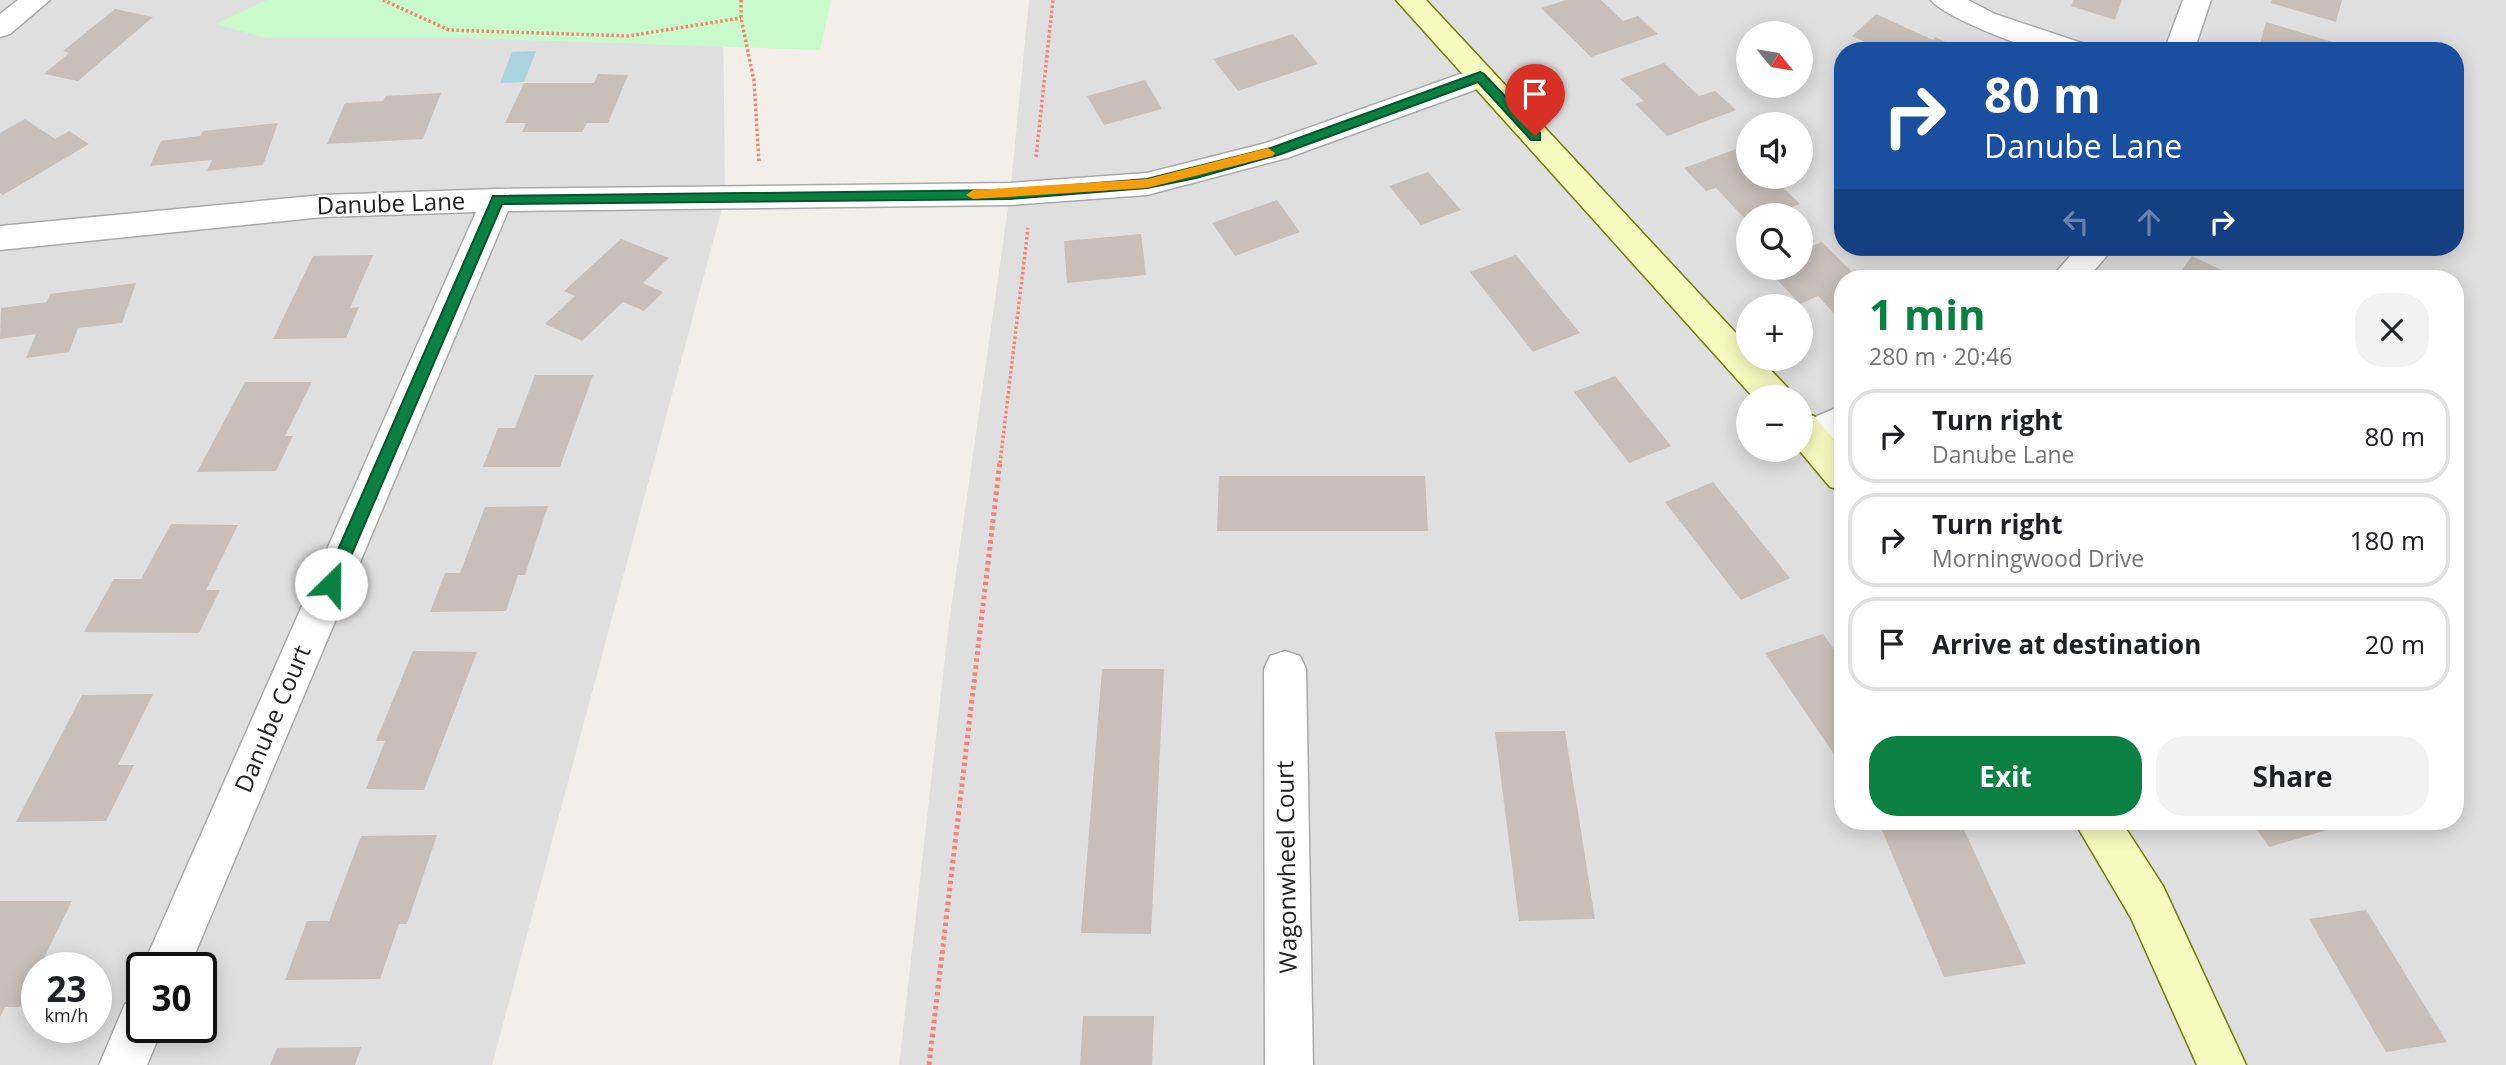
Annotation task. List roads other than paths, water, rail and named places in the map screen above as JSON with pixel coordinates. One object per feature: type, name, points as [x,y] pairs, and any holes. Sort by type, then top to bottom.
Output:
[{"type":"street","points":[[0,28],[36,0]]},
{"type":"street","points":[[1410,0],[1763,385]]},
{"type":"street","points":[[1945,0],[1985,20],[2049,42]]},
{"type":"street","points":[[2182,42],[2197,0]]},
{"type":"street","name":"Danube Lane","points":[[0,238],[323,206],[497,200],[1033,193],[1147,184],[1276,151],[1480,76]]},
{"type":"street","name":"Danube Court","points":[[172,952],[497,200]]},
{"type":"street","points":[[2075,270],[2089,256]]},
{"type":"street","points":[[1813,428],[1834,422]]},
{"type":"street","points":[[1813,441],[1834,466]]},
{"type":"street","name":"Wagonwheel Court","points":[[1285,669],[1289,1065]]},
{"type":"street","points":[[2102,830],[2147,902],[2222,1065]]},
{"type":"street","points":[[123,1065],[132,1043]]},
{"type":"water","points":[[536,51],[524,82],[500,83],[512,52]]}]
